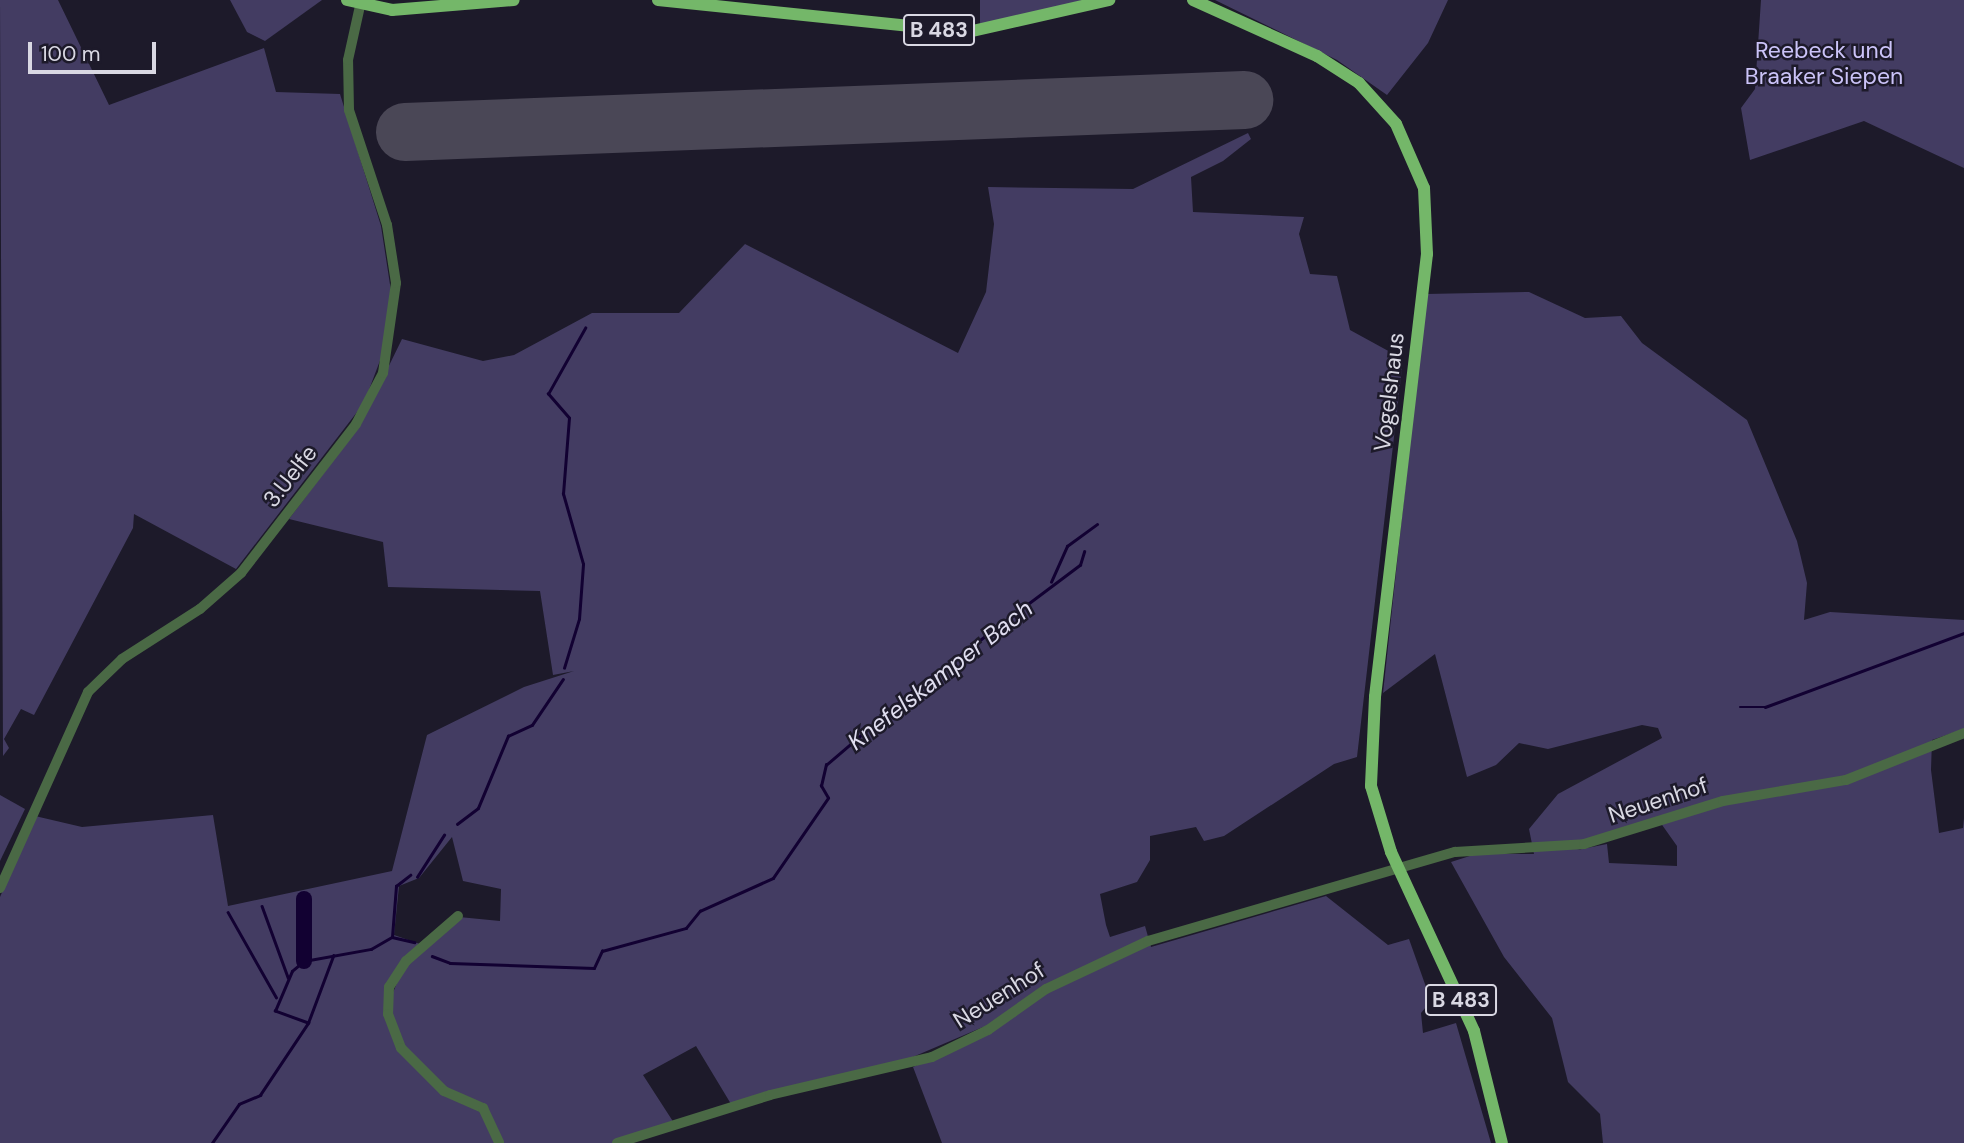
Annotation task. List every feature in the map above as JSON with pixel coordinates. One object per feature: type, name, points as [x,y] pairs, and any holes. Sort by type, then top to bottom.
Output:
[{"type":"main road","points":[[347,0],[360,6],[392,10],[514,0]]},
{"type":"main road","name":"B 483","points":[[658,0],[983,31],[1110,0]]},
{"type":"main road","name":"Vogelshaus","points":[[1193,0],[1231,13],[1317,56],[1373,95],[1396,124],[1424,188],[1427,254],[1369,754],[1376,810],[1397,866]]},
{"type":"main road","name":"B 483","points":[[1397,866],[1474,1031],[1502,1143]]},
{"type":"street","points":[[765,12],[773,0]]},
{"type":"street","name":"3.Uelfe","points":[[0,888],[88,692],[122,659],[200,609],[241,573],[356,424],[383,373],[397,283],[387,225],[349,110],[348,61],[360,6]]},
{"type":"street","name":"Neuenhof","points":[[617,1143],[763,1097],[932,1057],[1129,947],[1397,866],[1486,847],[1600,841],[1723,801],[1854,777],[1964,733]]},
{"type":"street","points":[[458,916],[406,961],[389,987],[388,1014],[401,1048],[444,1091],[483,1108],[499,1143]]},
{"type":"green space","points":[[0,0],[58,0],[109,105],[264,48],[276,92],[340,94],[381,226],[391,291],[387,342],[364,403],[236,569],[134,514],[133,528],[34,715],[21,709],[4,739],[9,748],[3,756]]},
{"type":"green space","points":[[230,0],[322,0],[265,41],[247,32]]},
{"type":"green space","points":[[980,0],[1084,0],[980,26]]},
{"type":"green space","points":[[1215,0],[1448,0],[1428,43],[1387,95],[1337,60]]},
{"type":"green space","name":"Reebeck und Braaker Siepen","points":[[1761,0],[1964,0],[1964,168],[1864,121],[1750,160],[1741,108],[1755,89]]},
{"type":"green space","points":[[1248,133],[1251,139],[1223,161],[1191,177],[1193,212],[1304,217],[1299,234],[1310,274],[1337,276],[1350,330],[1403,359],[1357,757],[1334,764],[1224,836],[1204,841],[1196,827],[1150,836],[1150,860],[1137,882],[1100,894],[1106,925],[1110,937],[1145,926],[1151,947],[1326,896],[1388,945],[1409,939],[1431,1001],[1421,1013],[1423,1033],[1456,1023],[1491,1143],[942,1143],[913,1067],[986,1033],[983,1027],[887,1068],[731,1104],[696,1046],[643,1075],[674,1123],[612,1143],[500,1143],[495,1126],[484,1107],[445,1091],[402,1047],[388,1004],[406,962],[445,927],[459,917],[500,921],[501,889],[463,881],[452,837],[419,878],[399,886],[394,935],[420,944],[389,983],[385,1005],[401,1049],[443,1092],[482,1109],[498,1143],[0,1143],[0,897],[35,816],[82,827],[213,815],[228,906],[392,871],[427,735],[524,687],[574,671],[553,675],[540,591],[388,587],[383,542],[289,519],[360,425],[402,339],[483,361],[514,355],[592,313],[679,313],[745,244],[958,353],[986,292],[994,224],[988,187],[1133,189]]},
{"type":"green space","points":[[1529,292],[1585,318],[1621,316],[1642,343],[1747,420],[1797,541],[1807,583],[1804,620],[1830,612],[1964,620],[1964,729],[1932,740],[1931,770],[1939,833],[1963,828],[1964,818],[1964,1143],[1603,1143],[1600,1114],[1568,1082],[1552,1018],[1504,957],[1451,862],[1476,854],[1534,854],[1529,829],[1558,794],[1662,738],[1658,728],[1642,725],[1548,749],[1519,743],[1496,765],[1467,777],[1435,654],[1383,693],[1426,294]],"holes":[[[1660,822],[1677,846],[1677,866],[1609,863],[1607,844],[1577,850]]]},
{"type":"green space","points":[[0,795],[25,809],[0,861]]},
{"type":"waterway","points":[[564,668],[579,619],[583,564],[563,494],[569,418],[548,394],[585,328]]},
{"type":"waterway","name":"Knefelskamper Bach","points":[[1051,582],[1067,546],[1097,524]]},
{"type":"waterway","name":"Knefelskamper Bach","points":[[432,956],[450,963],[594,968],[602,951],[686,928],[700,911],[773,878],[828,798],[821,786],[826,765],[916,688],[1080,565],[1084,552]]},
{"type":"waterway","points":[[1740,707],[1765,707],[1964,633]]},
{"type":"waterway","points":[[457,824],[478,808],[508,736],[532,725],[563,679]]},
{"type":"waterway","points":[[417,877],[444,835]]},
{"type":"waterway","points":[[392,937],[396,886],[410,875]]},
{"type":"waterway","points":[[304,899],[304,961]]},
{"type":"waterway","points":[[262,906],[288,977]]},
{"type":"waterway","points":[[228,912],[276,997]]},
{"type":"waterway","name":"Knefelskamper Bach","points":[[392,937],[414,942]]},
{"type":"waterway","points":[[212,1143],[239,1104],[260,1095],[308,1023],[275,1011],[292,971],[304,961],[371,949],[392,937]]},
{"type":"waterway","points":[[308,1023],[333,956]]},
{"type":"runway","points":[[405,132],[1244,100]]}]
